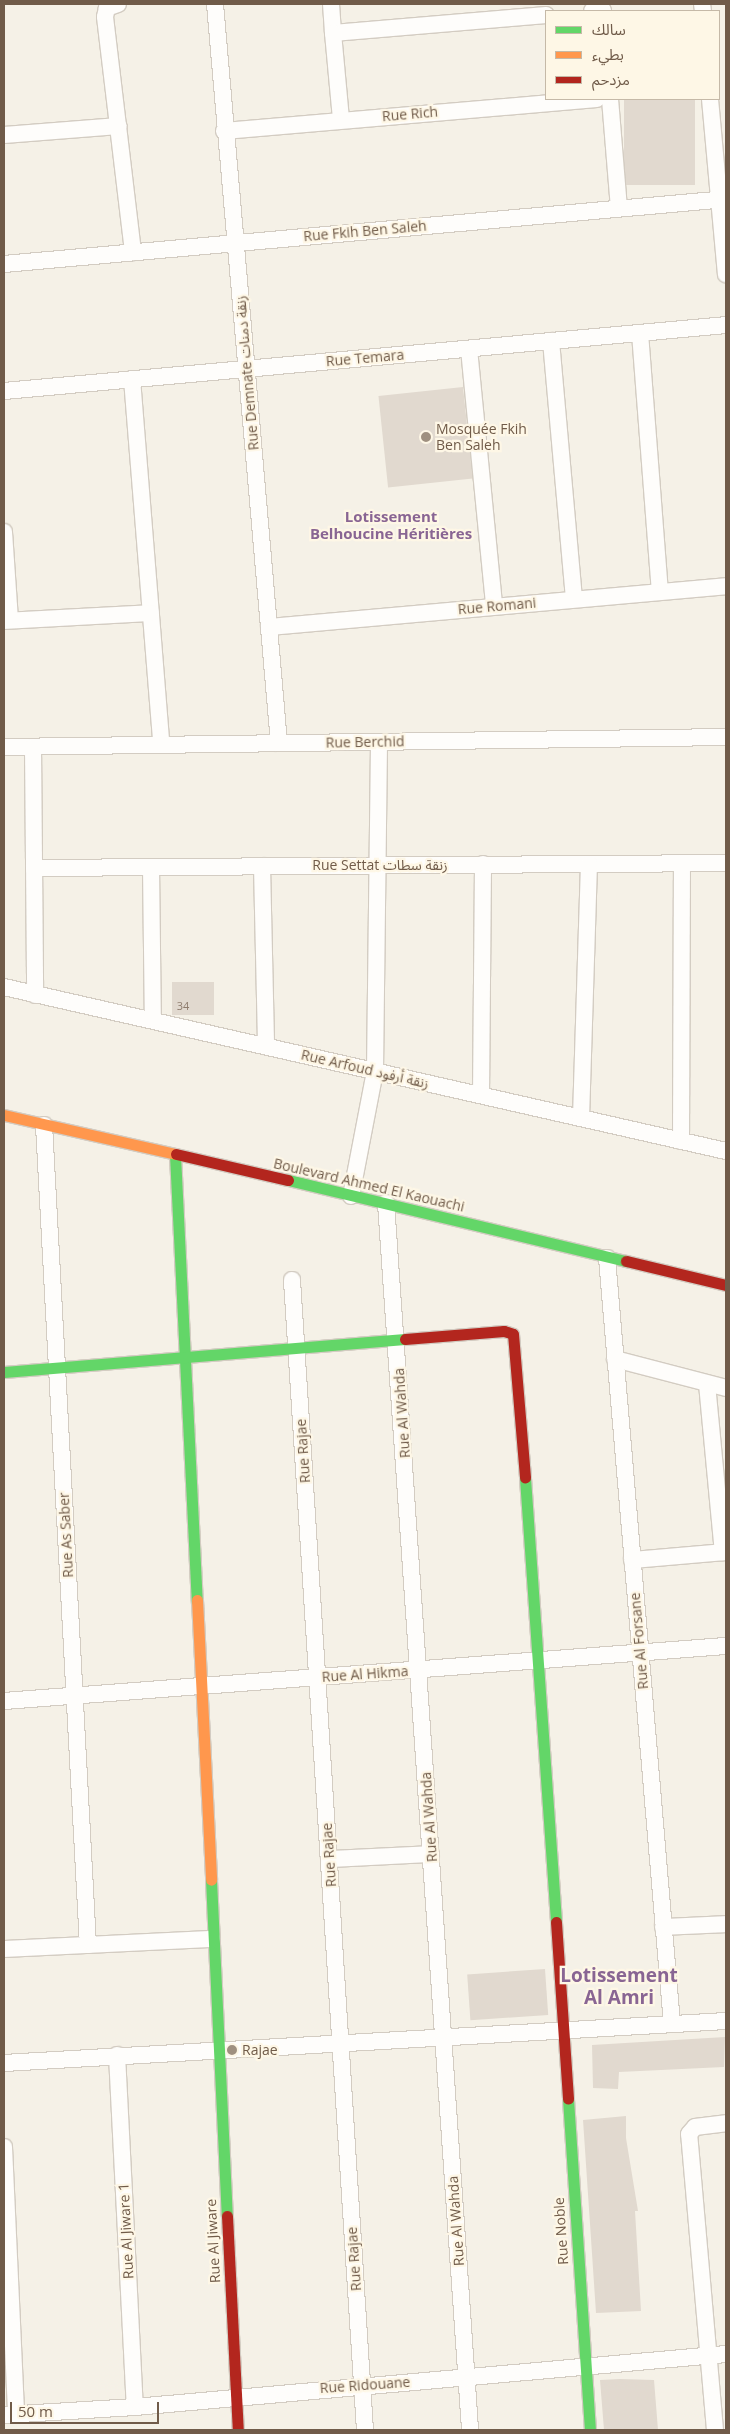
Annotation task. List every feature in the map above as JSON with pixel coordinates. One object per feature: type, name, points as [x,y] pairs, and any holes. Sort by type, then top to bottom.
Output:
[{"type":"street","points":[[118,4],[107,8],[106,17],[133,252]]},
{"type":"street","name":"Rue Demnate زنقة دمنات","points":[[215,4],[224,131],[236,243],[278,743]]},
{"type":"street","points":[[331,4],[341,120]]},
{"type":"street","points":[[333,33],[545,15]]},
{"type":"street","name":"Rue Rich","points":[[224,131],[585,100]]},
{"type":"street","points":[[610,100],[619,208]]},
{"type":"street","points":[[710,100],[723,199],[726,274]]},
{"type":"street","points":[[4,135],[118,126]]},
{"type":"street","name":"Rue Fkih Ben Saleh","points":[[4,264],[723,199]]},
{"type":"street","name":"Rue Temara","points":[[4,391],[726,325]]},
{"type":"street","points":[[640,334],[660,591]]},
{"type":"street","points":[[551,341],[574,599]]},
{"type":"street","points":[[469,349],[494,606]]},
{"type":"street","points":[[132,379],[161,743]]},
{"type":"street","points":[[4,532],[7,621],[151,614]]},
{"type":"street","name":"Rue Romani","points":[[269,627],[726,586]]},
{"type":"street","name":"Rue Berchid","points":[[4,747],[161,743],[726,737]]},
{"type":"street","points":[[351,1196],[375,1071],[380,866],[379,742]]},
{"type":"street","points":[[33,747],[35,995]]},
{"type":"street","points":[[681,1141],[682,863]]},
{"type":"street","name":"Rue Settat زنقة سطات","points":[[34,868],[726,863]]},
{"type":"street","points":[[481,1095],[484,864]]},
{"type":"street","points":[[581,1118],[588,864]]},
{"type":"street","points":[[262,866],[266,1046]]},
{"type":"street","points":[[151,867],[153,1020]]},
{"type":"street","name":"Rue Arfoud زنقة أرفود","points":[[4,987],[726,1152]]},
{"type":"street","name":"Boulevard Ahmed El Kaouachi","points":[[4,1115],[386,1203],[607,1258],[726,1285]]},
{"type":"street","name":"Rue As Saber","points":[[44,1125],[88,1945]]},
{"type":"street","name":"Rue Al Jiware","points":[[175,1155],[183,1357],[238,2430]]},
{"type":"street","name":"Rue Al Wahda","points":[[386,1203],[397,1340],[470,2430]]},
{"type":"street","name":"Rue Al Forsane","points":[[607,1258],[672,2024]]},
{"type":"street","name":"Rue Rajae","points":[[292,1280],[364,2430]]},
{"type":"street","name":"Rue Noble","points":[[397,1340],[504,1331],[513,1334],[516,1342],[536,1661],[590,2430]]},
{"type":"street","points":[[4,1372],[397,1340]]},
{"type":"street","points":[[616,1359],[726,1388]]},
{"type":"street","points":[[632,1560],[725,1552],[707,1384]]},
{"type":"street","name":"Rue Al Hikma","points":[[4,1701],[726,1646]]},
{"type":"street","points":[[329,1859],[432,1854]]},
{"type":"street","points":[[663,1928],[726,1924]]},
{"type":"street","points":[[4,1949],[212,1939]]},
{"type":"street","points":[[4,2062],[726,2021]]},
{"type":"street","name":"Rue Al Jiware 1","points":[[117,2055],[135,2407]]},
{"type":"street","points":[[715,2430],[689,2134],[695,2127],[726,2123]]},
{"type":"street","points":[[4,2147],[10,2414]]},
{"type":"street","name":"Rue Ridouane","points":[[10,2414],[135,2407],[362,2385],[585,2369],[726,2354]]},
{"type":"building","points":[[624,100],[695,100],[695,185],[624,185]]},
{"type":"building","name":"Mosquée Fkih Ben Saleh","points":[[463,387],[473,478],[388,487],[378,396]]},
{"type":"building","points":[[172,982],[214,982],[214,1015],[172,1015]]},
{"type":"building","points":[[545,1969],[548,2015],[470,2020],[467,1974]]},
{"type":"building","points":[[725,2037],[724,2067],[619,2072],[618,2089],[593,2088],[592,2045]]},
{"type":"building","points":[[626,2116],[626,2138],[638,2211],[635,2211],[641,2311],[596,2313],[583,2120]]},
{"type":"building","points":[[600,2380],[654,2380],[658,2430],[604,2430]]},
{"type":"traffic: fast","points":[[175,1155],[197,1600]]},
{"type":"traffic: fast","points":[[288,1180],[626,1261]]},
{"type":"traffic: fast","points":[[4,1372],[405,1339]]},
{"type":"traffic: fast","points":[[525,1478],[556,1922]]},
{"type":"traffic: fast","points":[[211,1880],[227,2216]]},
{"type":"traffic: fast","points":[[568,2099],[590,2430]]},
{"type":"traffic: slow","points":[[4,1115],[176,1154]]},
{"type":"traffic: slow","points":[[197,1600],[211,1880]]},
{"type":"traffic: jam","points":[[176,1154],[288,1180]]},
{"type":"traffic: jam","points":[[626,1261],[726,1285]]},
{"type":"traffic: jam","points":[[405,1339],[504,1331],[513,1334],[525,1478]]},
{"type":"traffic: jam","points":[[556,1922],[568,2099]]},
{"type":"traffic: jam","points":[[227,2216],[238,2430]]},
{"type":"place","name":"Mosquée Fkih Ben Saleh","points":[[426,437]]},
{"type":"place","name":"Rajae","points":[[232,2050]]},
{"type":"district","name":"Lotissement Belhoucine Héritières","points":[[391,524]]},
{"type":"district","name":"Lotissement Al Amri","points":[[619,1987]]}]
